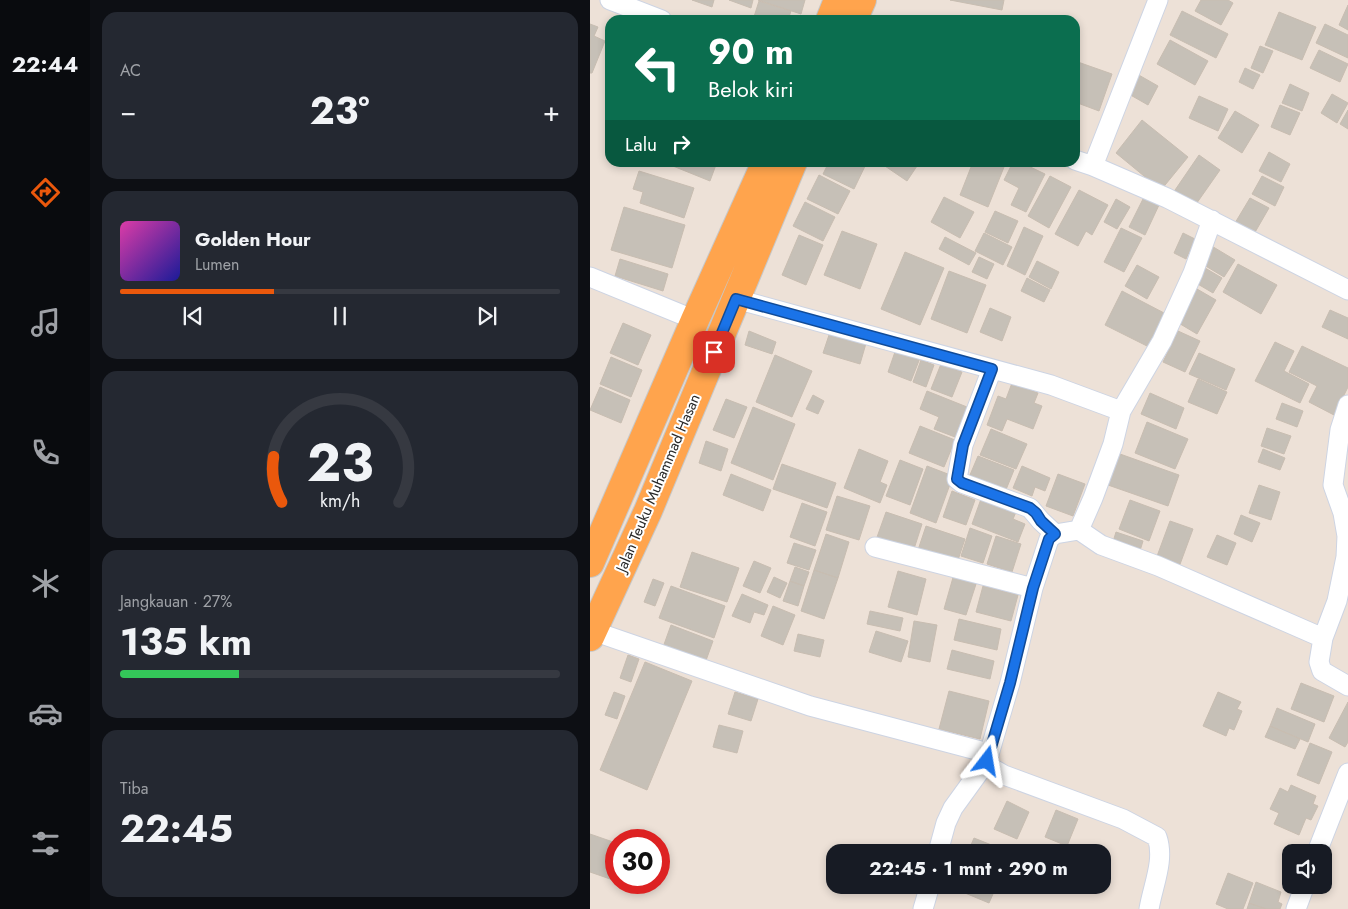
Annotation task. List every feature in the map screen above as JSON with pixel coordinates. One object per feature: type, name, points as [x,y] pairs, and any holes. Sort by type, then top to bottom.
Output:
[{"type":"highway","points":[[832,15],[838,0]]},
{"type":"highway","points":[[855,15],[862,0]]},
{"type":"highway","name":"Jalan Teuku Muhammad Hasan","points":[[590,563],[764,167]]},
{"type":"highway","name":"Jalan Teuku Muhammad Hasan","points":[[591,634],[648,511],[791,167]]},
{"type":"street","points":[[610,0],[649,15]]},
{"type":"street","points":[[1093,166],[1158,0]]},
{"type":"street","points":[[1080,162],[1212,220],[1348,290]]},
{"type":"street","points":[[1079,530],[1113,444],[1121,411],[1162,341],[1193,273],[1212,220]]},
{"type":"street","points":[[590,277],[695,320]]},
{"type":"street","points":[[736,299],[1051,385],[1121,411]]},
{"type":"street","points":[[992,369],[963,445],[957,479],[962,483],[1030,508],[1055,534]]},
{"type":"street","points":[[1348,405],[1340,430],[1333,485],[1347,536],[1346,557],[1337,601],[1323,638],[1319,662],[1322,671],[1348,686]]},
{"type":"street","points":[[940,844],[946,823],[953,808],[988,757],[1010,683],[1033,588],[1049,539],[1055,534],[1079,530],[1101,544],[1158,566],[1323,638]]},
{"type":"street","points":[[875,547],[1033,588]]},
{"type":"street","points":[[591,634],[810,706],[988,757]]},
{"type":"street","points":[[988,757],[990,767],[1004,775],[1123,818],[1157,836],[1160,855],[1149,909]]},
{"type":"street","points":[[1320,844],[1348,773]]},
{"type":"street","points":[[923,909],[927,894]]},
{"type":"street","points":[[1296,909],[1302,894]]},
{"type":"building","points":[[692,0],[714,0],[712,7]]},
{"type":"building","points":[[729,0],[753,0],[751,8]]},
{"type":"building","points":[[758,0],[805,0],[801,14]]},
{"type":"building","points":[[950,0],[1004,0],[1002,10]]},
{"type":"building","points":[[1201,0],[1228,0],[1233,3],[1221,25],[1195,11]]},
{"type":"building","points":[[759,1],[791,11],[790,15],[755,15]]},
{"type":"building","points":[[1348,5],[1348,30],[1339,25]]},
{"type":"building","points":[[1182,11],[1228,34],[1216,58],[1170,35]]},
{"type":"building","points":[[1279,12],[1316,27],[1302,60],[1265,45]]},
{"type":"building","points":[[590,24],[598,27],[594,36],[605,41],[592,73],[590,73]]},
{"type":"building","points":[[1325,24],[1348,35],[1348,58],[1316,43]]},
{"type":"building","points":[[1170,40],[1208,61],[1195,85],[1157,64]]},
{"type":"building","points":[[1260,46],[1273,51],[1263,73],[1251,68]]},
{"type":"building","points":[[1319,50],[1348,64],[1340,82],[1310,68]]},
{"type":"building","points":[[1080,63],[1112,74],[1099,111],[1080,104]]},
{"type":"building","points":[[1245,68],[1260,75],[1253,89],[1239,82]]},
{"type":"building","points":[[1137,74],[1158,86],[1148,105],[1127,93]]},
{"type":"building","points":[[1290,84],[1309,93],[1302,111],[1282,103]]},
{"type":"building","points":[[1332,94],[1348,103],[1337,123],[1321,113]]},
{"type":"building","points":[[1199,96],[1228,109],[1218,131],[1189,118]]},
{"type":"building","points":[[1280,105],[1300,113],[1290,135],[1271,127]]},
{"type":"building","points":[[1348,110],[1348,129],[1340,124]]},
{"type":"building","points":[[1235,111],[1259,125],[1242,153],[1218,138]]},
{"type":"building","points":[[1142,120],[1188,157],[1161,190],[1116,153]]},
{"type":"building","points":[[1269,152],[1290,164],[1281,182],[1259,171]]},
{"type":"building","points":[[1199,155],[1220,170],[1194,207],[1173,193]]},
{"type":"building","points":[[675,167],[715,167],[710,181]]},
{"type":"building","points":[[826,167],[865,167],[854,189],[823,174]]},
{"type":"building","points":[[886,167],[916,167],[907,181]]},
{"type":"building","points":[[971,167],[1004,167],[988,207],[960,195]]},
{"type":"building","points":[[1010,167],[1030,167],[1045,174],[1026,212],[1011,205],[1019,188],[1004,180]]},
{"type":"building","points":[[639,171],[694,188],[684,218],[640,203],[643,192],[633,189]]},
{"type":"building","points":[[819,175],[850,191],[838,214],[807,199]]},
{"type":"building","points":[[1050,176],[1071,187],[1049,228],[1028,216]]},
{"type":"building","points":[[1262,176],[1284,187],[1275,206],[1252,194]]},
{"type":"building","points":[[1079,190],[1108,205],[1092,235],[1086,231],[1078,246],[1055,234]]},
{"type":"building","points":[[944,197],[974,212],[960,238],[931,222]]},
{"type":"building","points":[[1144,197],[1159,205],[1145,235],[1129,227]]},
{"type":"building","points":[[1250,198],[1269,208],[1254,234],[1235,223]]},
{"type":"building","points":[[1116,199],[1130,207],[1117,229],[1104,222]]},
{"type":"building","points":[[805,202],[835,217],[823,241],[793,226]]},
{"type":"building","points":[[624,207],[685,225],[672,268],[611,250]]},
{"type":"building","points":[[995,211],[1018,221],[1008,243],[985,232]]},
{"type":"building","points":[[1024,227],[1043,236],[1025,275],[1007,266]]},
{"type":"building","points":[[1121,228],[1142,238],[1124,272],[1104,262]]},
{"type":"building","points":[[842,231],[877,244],[860,289],[824,275]]},
{"type":"building","points":[[984,233],[1012,247],[1003,265],[975,251]]},
{"type":"building","points":[[1183,233],[1195,239],[1186,259],[1174,253]]},
{"type":"building","points":[[799,235],[823,245],[806,285],[782,275]]},
{"type":"building","points":[[945,237],[976,253],[969,265],[939,249]]},
{"type":"building","points":[[1210,245],[1235,260],[1224,277],[1199,262]]},
{"type":"building","points":[[905,252],[944,268],[920,325],[881,309]]},
{"type":"building","points":[[979,257],[994,264],[987,279],[972,272]]},
{"type":"building","points":[[620,259],[668,274],[663,291],[615,276]]},
{"type":"building","points":[[1037,261],[1059,272],[1051,289],[1029,277]]},
{"type":"building","points":[[1238,264],[1277,285],[1261,314],[1223,292]]},
{"type":"building","points":[[1137,265],[1159,277],[1147,299],[1125,286]]},
{"type":"building","points":[[1200,265],[1222,278],[1213,293],[1191,280]]},
{"type":"building","points":[[949,271],[986,285],[967,333],[931,319]]},
{"type":"building","points":[[1027,278],[1050,290],[1044,302],[1021,291]]},
{"type":"building","points":[[1197,289],[1216,300],[1197,334],[1177,322]]},
{"type":"building","points":[[1122,291],[1166,314],[1149,347],[1105,325]]},
{"type":"building","points":[[990,308],[1011,317],[1002,341],[980,332]]},
{"type":"building","points":[[1330,310],[1348,318],[1348,339],[1322,327]]},
{"type":"building","points":[[623,323],[651,335],[638,365],[610,353]]},
{"type":"building","points":[[831,329],[867,340],[860,364],[823,353]]},
{"type":"building","points":[[749,331],[776,342],[772,354],[745,345]]},
{"type":"building","points":[[1178,331],[1200,341],[1185,372],[1163,362]]},
{"type":"building","points":[[1275,342],[1294,351],[1284,371],[1309,384],[1300,403],[1255,381]]},
{"type":"building","points":[[1302,346],[1348,368],[1348,387],[1334,415],[1309,402],[1317,386],[1289,372]]},
{"type":"building","points":[[896,349],[920,358],[911,381],[888,372]]},
{"type":"building","points":[[1199,353],[1235,369],[1226,390],[1189,374]]},
{"type":"building","points":[[775,355],[812,371],[792,417],[756,402]]},
{"type":"building","points":[[611,357],[642,370],[631,397],[600,384]]},
{"type":"building","points":[[921,360],[934,365],[926,387],[913,382]]},
{"type":"building","points":[[941,364],[962,372],[952,397],[931,389]]},
{"type":"building","points":[[1198,379],[1227,392],[1217,414],[1188,402]]},
{"type":"building","points":[[1012,383],[1038,393],[1034,403],[1042,406],[1033,429],[1007,419],[1002,431],[987,425],[998,396],[1006,399]]},
{"type":"building","points":[[600,387],[630,400],[621,423],[590,410]]},
{"type":"building","points":[[927,391],[967,407],[955,437],[934,429],[939,417],[920,409]]},
{"type":"building","points":[[1150,393],[1184,408],[1176,429],[1141,414]]},
{"type":"building","points":[[813,395],[824,401],[818,414],[806,409]]},
{"type":"building","points":[[726,399],[747,407],[734,438],[713,430]]},
{"type":"building","points":[[1282,403],[1303,411],[1297,427],[1276,419]]},
{"type":"building","points":[[753,407],[795,424],[773,480],[731,463]]},
{"type":"building","points":[[1147,422],[1188,439],[1175,469],[1135,453]]},
{"type":"building","points":[[920,426],[955,440],[944,467],[909,453]]},
{"type":"building","points":[[1267,428],[1291,436],[1284,454],[1261,446]]},
{"type":"building","points":[[991,429],[1027,444],[1016,469],[980,455]]},
{"type":"building","points":[[706,441],[728,449],[721,471],[699,463]]},
{"type":"building","points":[[859,449],[888,461],[880,482],[887,485],[880,503],[844,488]]},
{"type":"building","points":[[1263,449],[1285,458],[1280,470],[1258,462]]},
{"type":"building","points":[[1120,454],[1179,475],[1168,506],[1108,485]]},
{"type":"building","points":[[978,456],[1014,470],[1003,497],[967,482]]},
{"type":"building","points":[[900,460],[923,469],[910,505],[886,496]]},
{"type":"building","points":[[782,464],[836,483],[827,508],[773,489]]},
{"type":"building","points":[[927,466],[953,476],[936,523],[910,513]]},
{"type":"building","points":[[1022,466],[1050,478],[1045,491],[1035,487],[1032,496],[1013,488]]},
{"type":"building","points":[[731,474],[771,490],[763,511],[723,495]]},
{"type":"building","points":[[1058,474],[1085,484],[1073,516],[1046,506]]},
{"type":"building","points":[[1259,485],[1280,492],[1271,520],[1249,513]]},
{"type":"building","points":[[952,491],[975,500],[966,525],[943,517]]},
{"type":"building","points":[[837,496],[870,506],[859,540],[826,530]]},
{"type":"building","points":[[981,499],[1016,512],[1013,519],[1025,524],[1018,542],[972,524]]},
{"type":"building","points":[[1130,500],[1160,511],[1149,541],[1119,529]]},
{"type":"building","points":[[802,503],[827,512],[815,546],[790,537]]},
{"type":"building","points":[[886,512],[922,524],[913,552],[876,540]]},
{"type":"building","points":[[1241,515],[1260,523],[1252,542],[1234,534]]},
{"type":"building","points":[[1170,521],[1193,529],[1179,567],[1156,559]]},
{"type":"building","points":[[926,526],[965,539],[957,563],[918,550]]},
{"type":"building","points":[[970,528],[992,536],[983,563],[961,556]]},
{"type":"building","points":[[1116,532],[1143,541],[1139,554],[1112,545]]},
{"type":"building","points":[[826,534],[849,542],[838,578],[814,570]]},
{"type":"building","points":[[1217,535],[1236,543],[1227,565],[1207,557]]},
{"type":"building","points":[[996,536],[1021,544],[1012,572],[987,564]]},
{"type":"building","points":[[794,543],[816,550],[809,570],[787,563]]},
{"type":"building","points":[[692,552],[739,568],[727,602],[680,587]]},
{"type":"building","points":[[754,561],[771,568],[760,593],[743,586]]},
{"type":"building","points":[[795,567],[809,572],[804,586],[790,581]]},
{"type":"building","points":[[814,570],[838,578],[824,619],[801,611]]},
{"type":"building","points":[[898,571],[926,579],[917,615],[888,607]]},
{"type":"building","points":[[954,574],[977,581],[966,615],[944,609]]},
{"type":"building","points":[[774,577],[787,583],[780,598],[767,592]]},
{"type":"building","points":[[653,579],[664,583],[655,606],[644,602]]},
{"type":"building","points":[[790,581],[804,586],[798,606],[783,601]]},
{"type":"building","points":[[671,586],[725,606],[714,638],[659,618]]},
{"type":"building","points":[[983,586],[1018,595],[1011,621],[976,612]]},
{"type":"building","points":[[742,594],[768,605],[764,615],[754,612],[750,623],[732,616]]},
{"type":"building","points":[[773,606],[795,615],[783,645],[761,636]]},
{"type":"building","points":[[870,611],[903,618],[900,631],[867,624]]},
{"type":"building","points":[[959,619],[1001,629],[997,650],[954,640]]},
{"type":"building","points":[[914,621],[937,625],[930,662],[908,657]]},
{"type":"building","points":[[671,625],[713,641],[704,666],[662,650]]},
{"type":"building","points":[[876,631],[908,641],[901,662],[869,652]]},
{"type":"building","points":[[798,634],[824,640],[820,657],[794,651]]},
{"type":"building","points":[[952,650],[994,661],[990,679],[947,669]]},
{"type":"building","points":[[628,655],[639,659],[631,682],[620,678]]},
{"type":"building","points":[[645,662],[692,681],[647,790],[600,770]]},
{"type":"building","points":[[1301,683],[1334,696],[1324,722],[1291,709]]},
{"type":"building","points":[[949,691],[989,701],[980,739],[939,729]]},
{"type":"building","points":[[614,692],[625,696],[617,719],[605,715]]},
{"type":"building","points":[[735,692],[758,699],[751,721],[728,714]]},
{"type":"building","points":[[1218,692],[1241,702],[1237,709],[1242,711],[1234,730],[1229,728],[1226,736],[1203,726]]},
{"type":"building","points":[[1348,702],[1348,742],[1345,747],[1329,738]]},
{"type":"building","points":[[1277,708],[1315,724],[1308,742],[1270,726]]},
{"type":"building","points":[[719,725],[743,731],[737,753],[713,747]]},
{"type":"building","points":[[1270,726],[1300,739],[1295,749],[1265,737]]},
{"type":"building","points":[[1310,743],[1332,752],[1319,784],[1297,775]]},
{"type":"building","points":[[1291,785],[1316,796],[1313,804],[1318,806],[1311,820],[1306,818],[1299,835],[1274,824],[1279,813],[1270,809],[1280,788],[1288,792]]},
{"type":"building","points":[[1007,801],[1029,812],[1017,839],[994,829]]},
{"type":"building","points":[[1056,810],[1078,819],[1068,844],[1062,844],[1045,837]]},
{"type":"building","points":[[590,834],[605,839],[605,877],[590,872]]},
{"type":"building","points":[[974,838],[989,844],[971,844]]},
{"type":"building","points":[[1228,873],[1253,883],[1243,909],[1228,909],[1216,904]]},
{"type":"building","points":[[1256,882],[1281,892],[1278,902],[1282,904],[1280,909],[1266,909],[1249,903]]},
{"type":"building","points":[[967,894],[993,894],[989,903]]},
{"type":"building","points":[[1249,903],[1266,909],[1247,909]]},
{"type":"route","points":[[714,352],[736,299],[992,369],[963,445],[957,479],[962,483],[1030,508],[1055,534],[1049,539],[1043,554],[1010,683],[987,761]]}]
